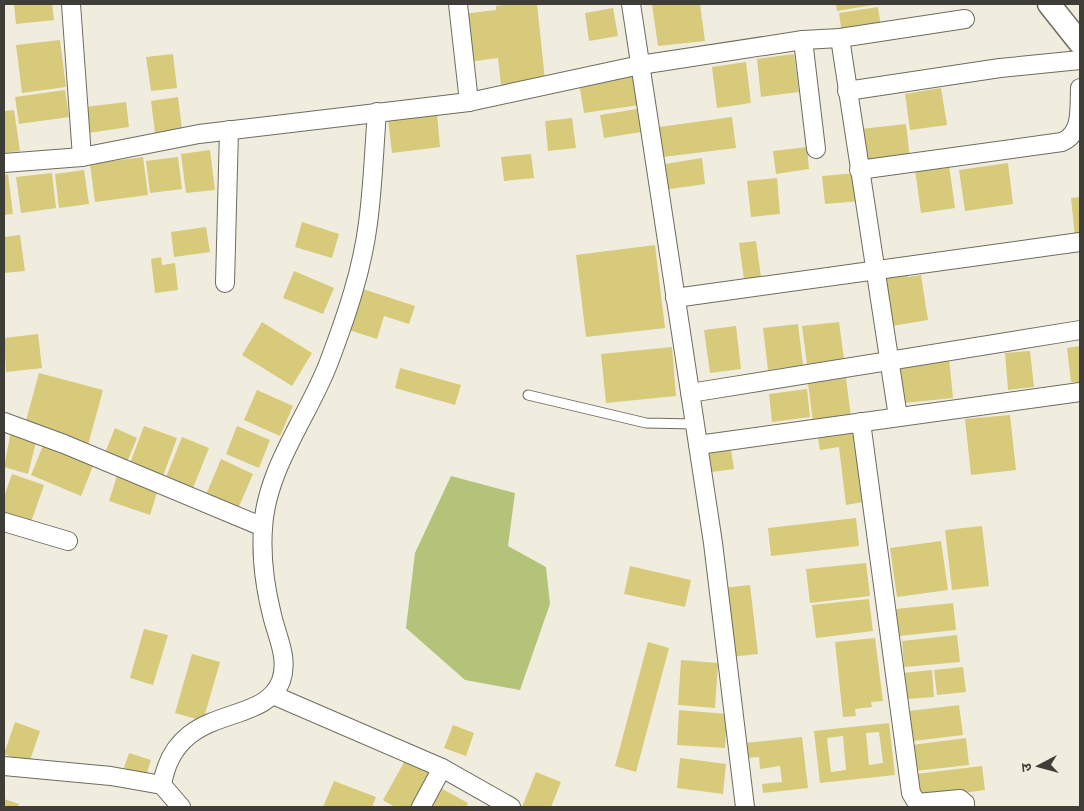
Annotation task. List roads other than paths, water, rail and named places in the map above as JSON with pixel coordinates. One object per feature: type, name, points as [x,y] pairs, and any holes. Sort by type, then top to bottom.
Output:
[{"type":"street","points":[[71,4],[82,158]]},
{"type":"street","points":[[458,4],[469,102]]},
{"type":"street","points":[[631,4],[713,543],[745,807]]},
{"type":"street","points":[[1050,4],[1080,43]]},
{"type":"street","points":[[4,163],[82,158],[198,134],[469,102],[640,65],[803,40],[840,38],[965,19]]},
{"type":"street","points":[[840,38],[874,271],[898,418]]},
{"type":"street","points":[[803,40],[816,150]]},
{"type":"street","points":[[847,91],[1000,68],[1080,60]]},
{"type":"street","points":[[859,170],[1062,142],[1072,138],[1077,130],[1080,88]]},
{"type":"street","points":[[162,785],[165,765],[175,748],[192,732],[218,719],[260,704],[273,695],[281,681],[284,661],[280,639],[272,615],[264,569],[263,527],[266,506],[285,455],[328,365],[347,314],[362,259],[368,223],[377,112]]},
{"type":"street","points":[[225,283],[229,130]]},
{"type":"street","points":[[675,298],[1080,242]]},
{"type":"street","points":[[690,393],[1080,330]]},
{"type":"street","points":[[698,445],[1080,392]]},
{"type":"street","points":[[4,422],[64,444],[263,527]]},
{"type":"street","points":[[862,422],[911,793],[917,803],[960,799],[963,800],[965,807]]},
{"type":"street","points":[[4,522],[68,541]]},
{"type":"street","points":[[273,695],[442,768],[511,807]]},
{"type":"street","points":[[4,766],[111,776],[162,785],[179,802],[181,807]]},
{"type":"street","points":[[421,807],[442,768]]},
{"type":"lane","points":[[528,395],[646,423],[694,424]]}]
